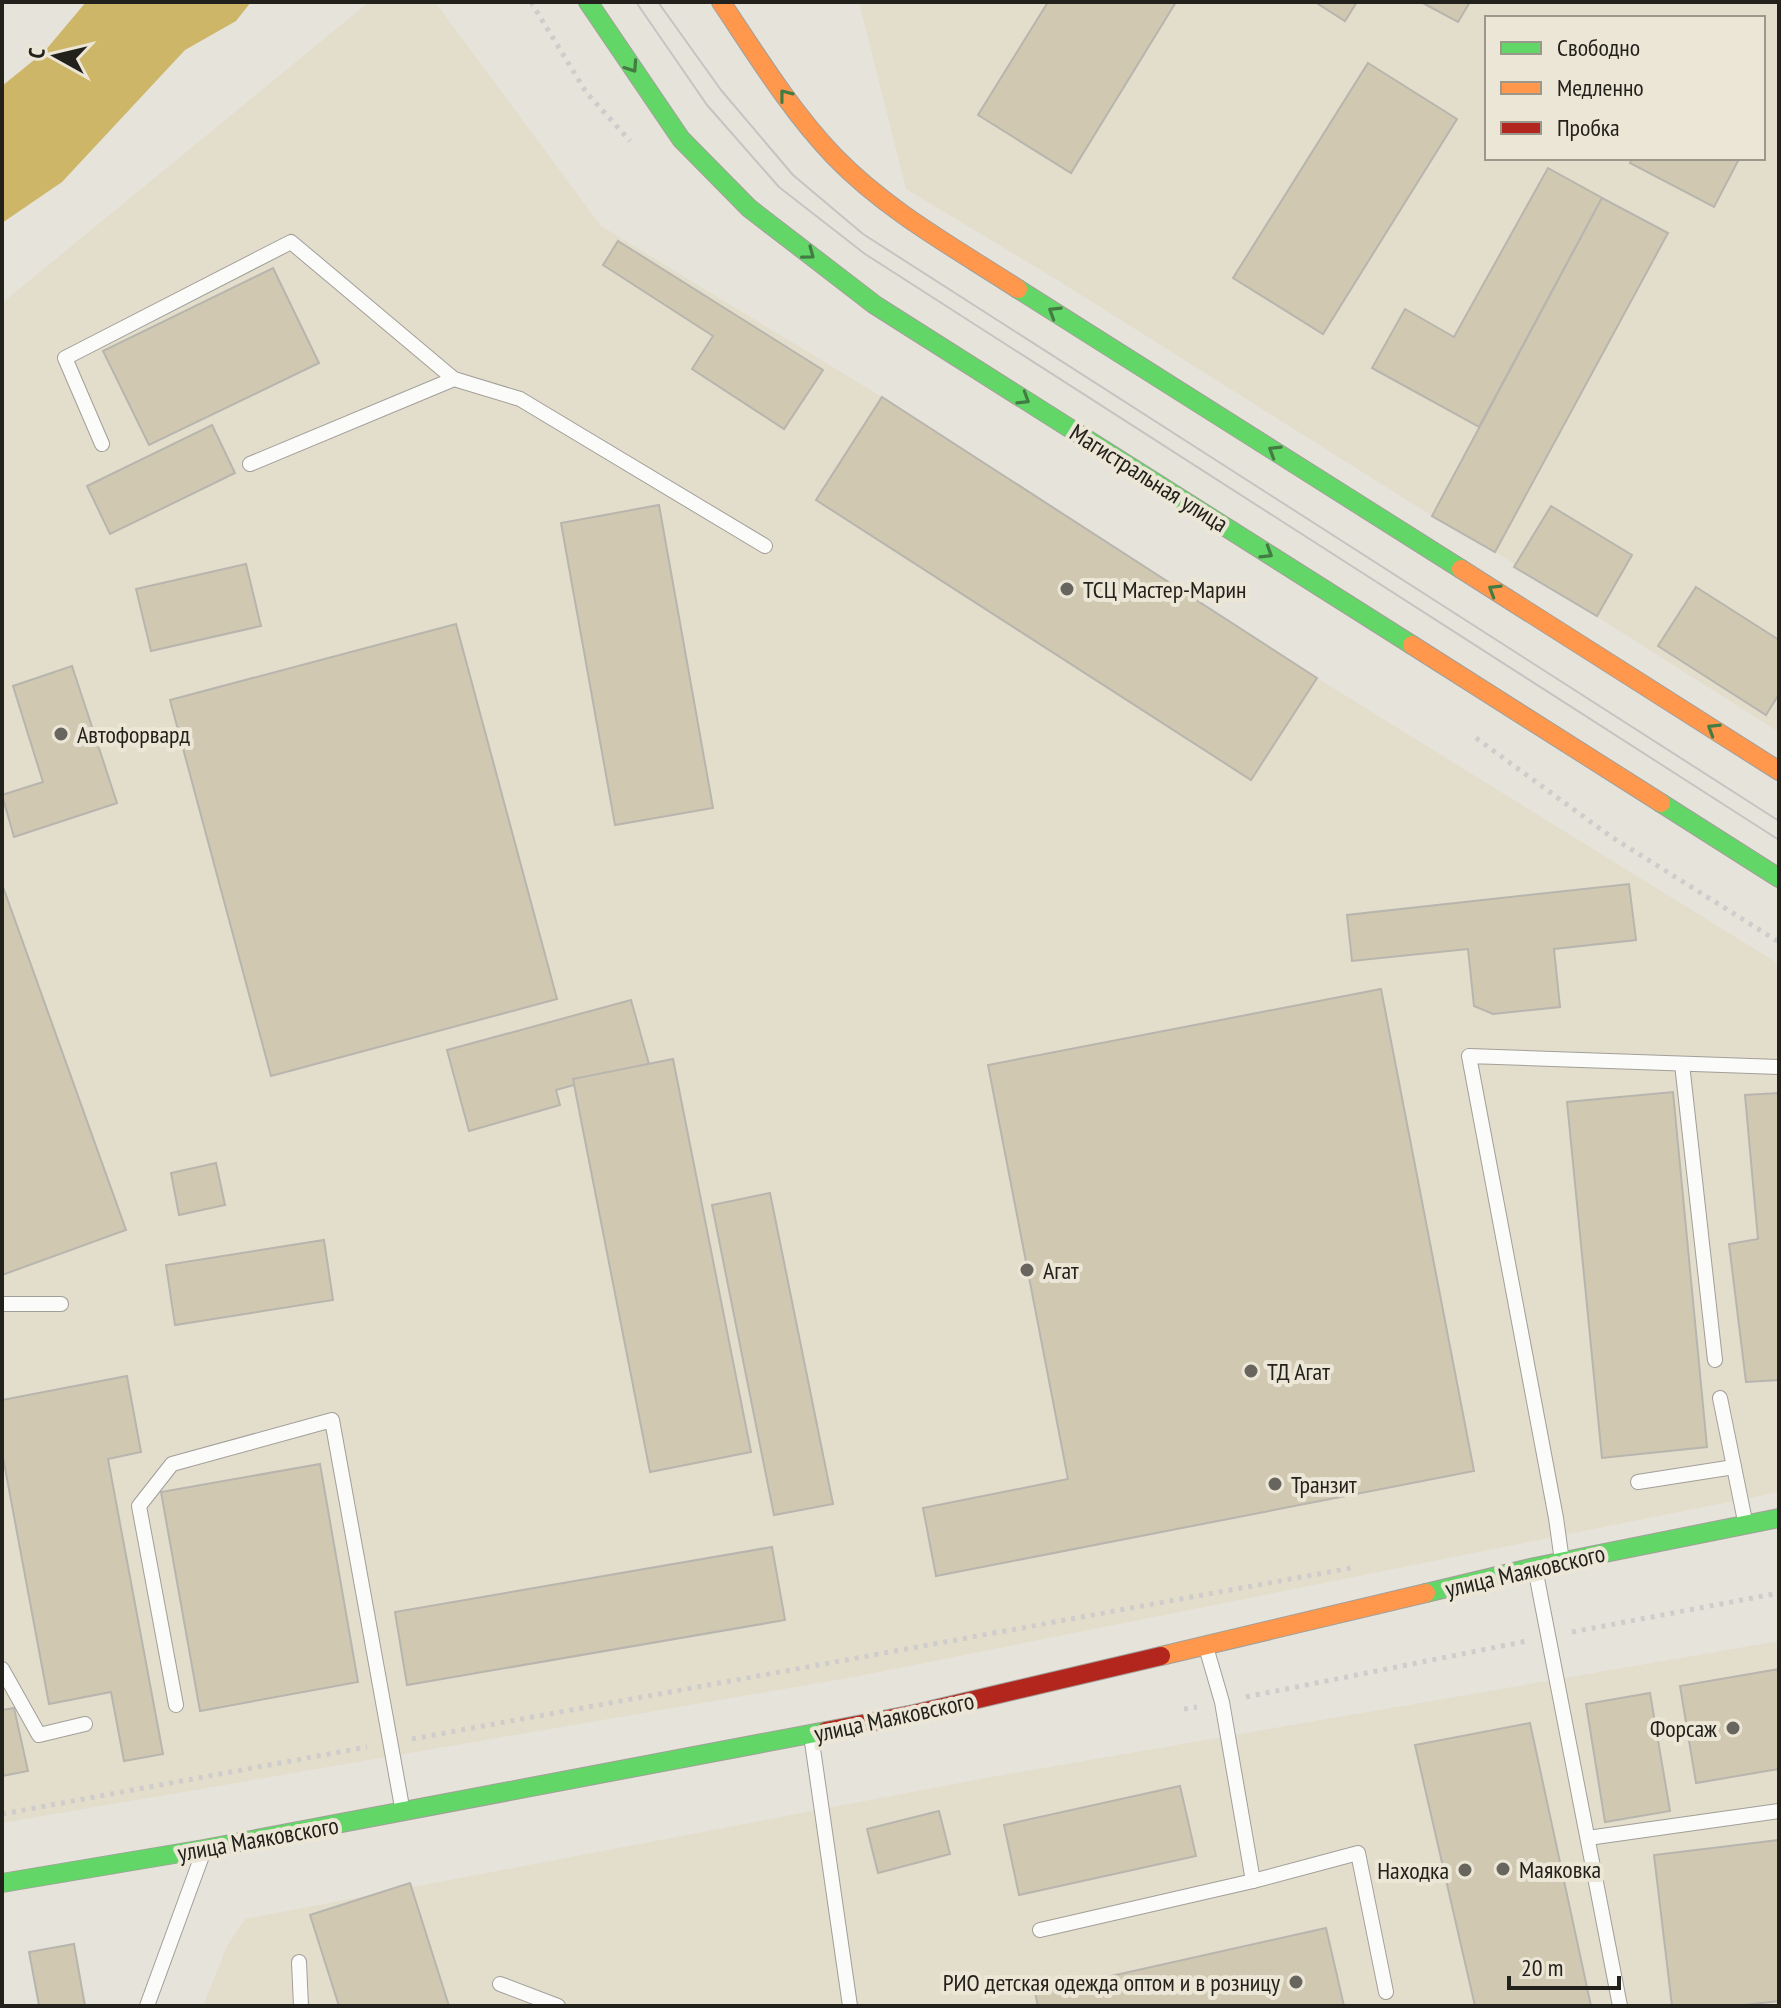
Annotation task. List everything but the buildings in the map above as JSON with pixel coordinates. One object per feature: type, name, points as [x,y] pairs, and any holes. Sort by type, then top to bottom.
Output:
[{"type":"main road","name":"Магистральная улица","points":[[588,2],[681,139],[749,208],[875,305],[1779,878]]},
{"type":"main road","points":[[721,2],[780,89],[834,156],[899,213],[1779,771]]},
{"type":"main road","name":"улица Маяковского","points":[[2,1883],[204,1849],[914,1714],[1535,1567],[1779,1518]]},
{"type":"lane","points":[[102,444],[65,358],[291,242],[454,379],[520,399],[765,546]]},
{"type":"lane","points":[[250,464],[454,379]]},
{"type":"lane","points":[[1562,1562],[1469,1056],[1779,1067]]},
{"type":"lane","points":[[1682,1064],[1715,1360]]},
{"type":"lane","points":[[2,1304],[61,1304]]},
{"type":"lane","points":[[1720,1398],[1746,1525]]},
{"type":"lane","points":[[176,1705],[139,1506],[172,1464],[332,1420],[403,1812]]},
{"type":"lane","points":[[1638,1482],[1734,1467]]},
{"type":"lane","points":[[1535,1567],[1620,2006]]},
{"type":"lane","points":[[1206,1647],[1222,1702],[1253,1881]]},
{"type":"lane","points":[[2,1669],[39,1735],[85,1724]]},
{"type":"lane","points":[[811,1734],[850,2006]]},
{"type":"lane","points":[[1588,1838],[1779,1811]]},
{"type":"lane","points":[[147,2006],[204,1849]]},
{"type":"lane","points":[[1040,1930],[1253,1881],[1358,1853],[1386,1992]]},
{"type":"lane","points":[[299,1962],[301,2006]]},
{"type":"lane","points":[[500,1984],[558,2006]]},
{"type":"path","points":[[2,1814],[1357,1567]]},
{"type":"path","points":[[1184,1709],[1779,1593]]},
{"type":"shaded area","points":[[86,2],[251,2],[236,21],[185,50],[62,182],[2,223],[2,86],[44,52]]},
{"type":"shaded area","points":[[369,2],[435,2],[601,226],[882,397],[1317,678],[1779,964],[1779,1492],[859,1676],[2,1823],[2,303]]},
{"type":"shaded area","points":[[859,2],[1779,2],[1779,732],[1495,552],[1432,516],[1059,281],[906,189]]},
{"type":"shaded area","points":[[1779,1641],[1779,2006],[203,2006],[227,1946],[245,1919],[991,1777]]},
{"type":"tram line","points":[[636,2],[707,105],[779,187],[865,254],[1779,840]]},
{"type":"tram line","points":[[658,2],[721,90],[793,175],[863,234],[1779,821]]},
{"type":"traffic: fast","points":[[588,2],[681,139],[749,208],[875,305],[1412,645]]},
{"type":"traffic: fast","points":[[1018,289],[1461,569]]},
{"type":"traffic: fast","points":[[1661,803],[1779,878]]},
{"type":"traffic: fast","points":[[1426,1593],[1535,1567],[1779,1518]]},
{"type":"traffic: fast","points":[[2,1883],[204,1849],[826,1731]]},
{"type":"traffic: slow","points":[[721,2],[788,101],[834,156],[899,211],[1018,289]]},
{"type":"traffic: slow","points":[[1461,569],[1779,771]]},
{"type":"traffic: slow","points":[[1412,645],[1661,803]]},
{"type":"traffic: slow","points":[[1161,1656],[1426,1593]]},
{"type":"traffic: jam","points":[[826,1731],[914,1714],[1161,1656]]},
{"type":"place","name":"ТСЦ Мастер-Марин","points":[[1067,589]]},
{"type":"place","name":"Автофорвард","points":[[61,734]]},
{"type":"place","name":"Агат","points":[[1027,1270]]},
{"type":"place","name":"ТД Агат","points":[[1251,1371]]},
{"type":"place","name":"Транзит","points":[[1275,1484]]},
{"type":"place","name":"Форсаж","points":[[1733,1728]]},
{"type":"place","name":"Маяковка","points":[[1503,1869]]},
{"type":"place","name":"Находка","points":[[1465,1870]]},
{"type":"place","name":"РИО детская одежда оптом и в розницу","points":[[1296,1982]]}]
